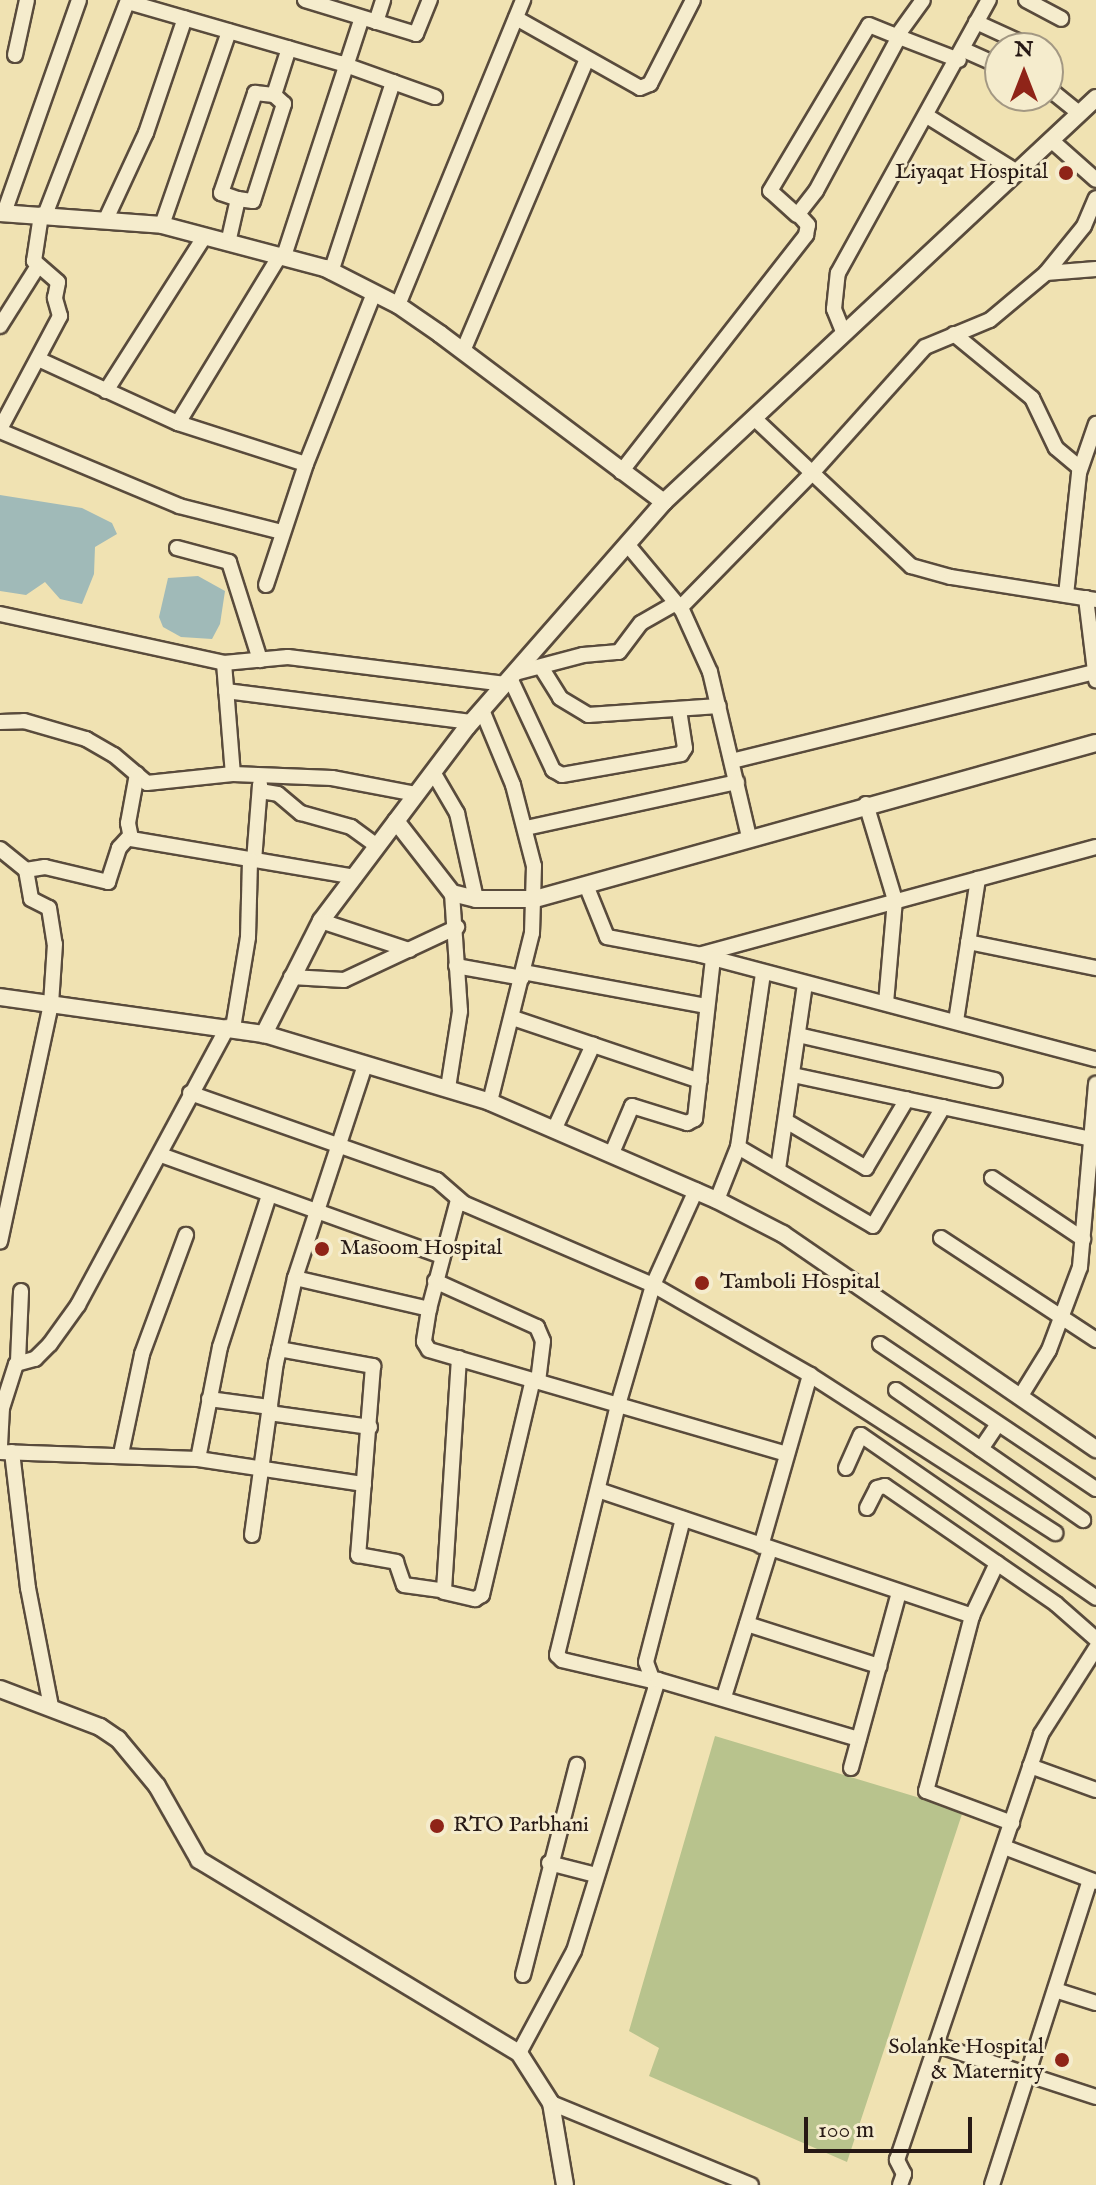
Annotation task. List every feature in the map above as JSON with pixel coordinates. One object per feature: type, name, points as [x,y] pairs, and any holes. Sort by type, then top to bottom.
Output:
[{"type":"street","points":[[15,55],[27,0]]},
{"type":"street","points":[[79,0],[2,213],[107,217],[162,225],[331,272],[398,305],[664,502]]},
{"type":"street","points":[[305,0],[418,34],[430,0]]},
{"type":"street","points":[[178,423],[282,256],[344,64],[383,0]]},
{"type":"street","points":[[398,305],[523,0]]},
{"type":"street","points":[[516,18],[635,87],[650,84],[693,0]]},
{"type":"street","points":[[797,215],[816,191],[898,37],[923,0]]},
{"type":"street","points":[[844,334],[834,309],[838,273],[989,0]]},
{"type":"street","points":[[282,532],[179,506],[0,430],[60,314],[55,299],[58,282],[34,261],[43,215],[128,1],[344,64],[435,97]]},
{"type":"street","points":[[1032,1],[1061,19]]},
{"type":"street","points":[[107,217],[146,133],[185,18]]},
{"type":"street","points":[[976,22],[998,32]]},
{"type":"street","points":[[621,472],[806,235],[808,225],[770,191],[869,25],[898,37],[984,61]]},
{"type":"street","points":[[162,225],[229,31]]},
{"type":"street","points":[[274,95],[289,48]]},
{"type":"street","points":[[463,351],[586,61]]},
{"type":"street","points":[[331,272],[393,82]]},
{"type":"street","points":[[255,93],[274,95],[285,102],[253,201],[238,199],[221,193],[255,93]]},
{"type":"street","points":[[264,1034],[321,921],[416,794],[476,716],[664,502],[1096,98]]},
{"type":"street","points":[[1064,101],[1079,113]]},
{"type":"street","points":[[927,116],[1017,172]]},
{"type":"street","points":[[1051,140],[1096,180]]},
{"type":"street","points":[[0,614],[224,663],[260,660],[379,666],[510,678],[583,655],[619,652],[641,623],[678,605],[812,473],[925,347],[1015,303],[1046,273],[1084,226],[1096,198]]},
{"type":"street","points":[[228,243],[238,199]]},
{"type":"street","points":[[106,391],[204,237]]},
{"type":"street","points":[[0,326],[38,266]]},
{"type":"street","points":[[1046,273],[1096,269]]},
{"type":"street","points":[[266,585],[306,464],[374,293]]},
{"type":"street","points":[[954,334],[1032,398],[1056,448],[1080,468]]},
{"type":"street","points":[[38,359],[178,423],[306,464]]},
{"type":"street","points":[[754,418],[911,566],[1091,599],[1096,680]]},
{"type":"street","points":[[1066,595],[1080,468],[1096,424]]},
{"type":"street","points":[[627,544],[678,605],[710,672],[749,837]]},
{"type":"street","points":[[177,548],[231,566],[260,660]]},
{"type":"street","points":[[224,663],[233,774]]},
{"type":"street","points":[[541,667],[560,698],[580,712],[629,716],[719,706]]},
{"type":"street","points":[[732,761],[1095,672]]},
{"type":"street","points":[[510,678],[553,770],[562,775],[681,754],[685,748],[679,710]]},
{"type":"street","points":[[226,691],[476,716]]},
{"type":"street","points":[[476,716],[526,828],[535,899],[513,1018],[490,1102]]},
{"type":"street","points":[[0,722],[24,721],[86,739],[152,784],[233,774],[260,783],[301,813],[351,827],[377,846]]},
{"type":"street","points":[[452,893],[476,899],[535,899],[866,804],[1096,743]]},
{"type":"street","points":[[433,772],[457,813],[476,899]]},
{"type":"street","points":[[26,870],[45,867],[105,882],[129,837],[137,774]]},
{"type":"street","points":[[260,783],[332,778],[416,794]]},
{"type":"street","points":[[526,828],[737,782]]},
{"type":"street","points":[[18,1361],[35,1359],[78,1305],[161,1155],[190,1093],[230,1028],[248,937],[260,783]]},
{"type":"street","points":[[866,804],[895,900],[886,1003]]},
{"type":"street","points":[[396,821],[452,893],[457,927],[460,1011],[448,1088]]},
{"type":"street","points":[[129,837],[355,877]]},
{"type":"street","points":[[707,956],[895,900],[1096,847]]},
{"type":"street","points":[[0,849],[26,870],[31,899],[51,916],[51,1004],[3,1212],[0,1242]]},
{"type":"street","points":[[956,1021],[978,879]]},
{"type":"street","points":[[586,885],[603,935],[707,956],[1096,1059]]},
{"type":"street","points":[[321,921],[409,950]]},
{"type":"street","points":[[291,977],[344,980],[457,927]]},
{"type":"street","points":[[968,942],[1096,968]]},
{"type":"street","points":[[612,1153],[632,1106],[692,1122],[700,1081],[707,1006],[707,956]]},
{"type":"street","points":[[456,966],[707,1006]]},
{"type":"street","points":[[717,1200],[738,1147],[763,973]]},
{"type":"street","points":[[778,1169],[805,984]]},
{"type":"street","points":[[0,997],[264,1034],[490,1102],[696,1190],[783,1234],[1096,1449]]},
{"type":"street","points":[[513,1018],[700,1081]]},
{"type":"street","points":[[798,1035],[995,1080]]},
{"type":"street","points":[[554,1130],[593,1045]]},
{"type":"street","points":[[252,1535],[279,1349],[295,1278],[365,1065]]},
{"type":"street","points":[[793,1075],[1094,1140]]},
{"type":"street","points":[[1020,1397],[1061,1317],[1080,1267],[1094,1140],[1096,1084]]},
{"type":"street","points":[[190,1093],[437,1180],[458,1200],[653,1285],[810,1375],[1055,1533]]},
{"type":"street","points":[[786,1121],[866,1168],[907,1099]]},
{"type":"street","points":[[738,1147],[873,1226],[943,1107]]},
{"type":"street","points":[[161,1155],[442,1256]]},
{"type":"street","points":[[992,1178],[1083,1239]]},
{"type":"street","points":[[696,1190],[653,1285],[618,1405],[558,1658],[653,1683],[662,1679],[859,1739]]},
{"type":"street","points":[[198,1459],[209,1399],[269,1195]]},
{"type":"street","points":[[458,1200],[435,1281],[425,1347],[786,1454]]},
{"type":"street","points":[[121,1454],[142,1354],[186,1235]]},
{"type":"street","points":[[941,1238],[1096,1340]]},
{"type":"street","points":[[295,1278],[429,1309]]},
{"type":"street","points":[[279,1349],[373,1366],[358,1555],[396,1562],[404,1585],[475,1599],[482,1595],[543,1341],[537,1327],[435,1281]]},
{"type":"street","points":[[21,1291],[18,1361],[2,1405],[4,1450],[51,1706]]},
{"type":"street","points":[[880,1344],[1096,1489]]},
{"type":"street","points":[[441,1590],[459,1358]]},
{"type":"street","points":[[724,1697],[747,1624],[786,1454],[810,1375]]},
{"type":"street","points":[[896,1390],[1083,1520]]},
{"type":"street","points":[[209,1399],[370,1427]]},
{"type":"street","points":[[981,1449],[998,1424]]},
{"type":"street","points":[[846,1468],[861,1435],[1096,1598]]},
{"type":"street","points":[[4,1450],[198,1459],[261,1465],[364,1484]]},
{"type":"street","points":[[867,1508],[877,1488],[885,1486],[997,1563],[1096,1639]]},
{"type":"street","points":[[598,1490],[972,1616]]},
{"type":"street","points":[[519,2053],[574,1951],[653,1683],[646,1662],[683,1519]]},
{"type":"street","points":[[997,1563],[972,1616],[926,1791],[1012,1823]]},
{"type":"street","points":[[851,1768],[899,1592]]},
{"type":"street","points":[[747,1624],[879,1666]]},
{"type":"street","points":[[900,2185],[904,2174],[897,2160],[1030,1766],[1045,1725],[1090,1668],[1096,1648]]},
{"type":"street","points":[[0,1689],[100,1727],[132,1752],[187,1844],[215,1872],[298,1916],[519,2053],[551,2103],[565,2185]]},
{"type":"street","points":[[523,1975],[549,1863],[577,1765]]},
{"type":"street","points":[[1030,1766],[1096,1790]]},
{"type":"street","points":[[992,2185],[1093,1881],[1004,1847]]},
{"type":"street","points":[[549,1863],[596,1875]]},
{"type":"street","points":[[1055,1990],[1096,2003]]},
{"type":"street","points":[[937,2045],[1096,2097]]},
{"type":"street","points":[[551,2103],[751,2185]]},
{"type":"green space","points":[[715,1736],[963,1811],[847,2162],[649,2076],[659,2048],[629,2031]]},
{"type":"water","points":[[0,495],[82,508],[112,523],[117,534],[95,547],[94,574],[82,604],[60,599],[45,582],[26,595],[0,591]]},
{"type":"water","points":[[198,576],[225,591],[220,624],[212,639],[181,637],[163,627],[159,617],[168,578]]},
{"type":"place","name":"Liyaqat Hospital","points":[[1066,173]]},
{"type":"place","name":"Masoom Hospital","points":[[322,1249]]},
{"type":"place","name":"Tamboli Hospital","points":[[702,1283]]},
{"type":"place","name":"RTO Parbhani","points":[[437,1826]]},
{"type":"place","name":"Solanke Hospital & Maternity","points":[[1062,2060]]}]
